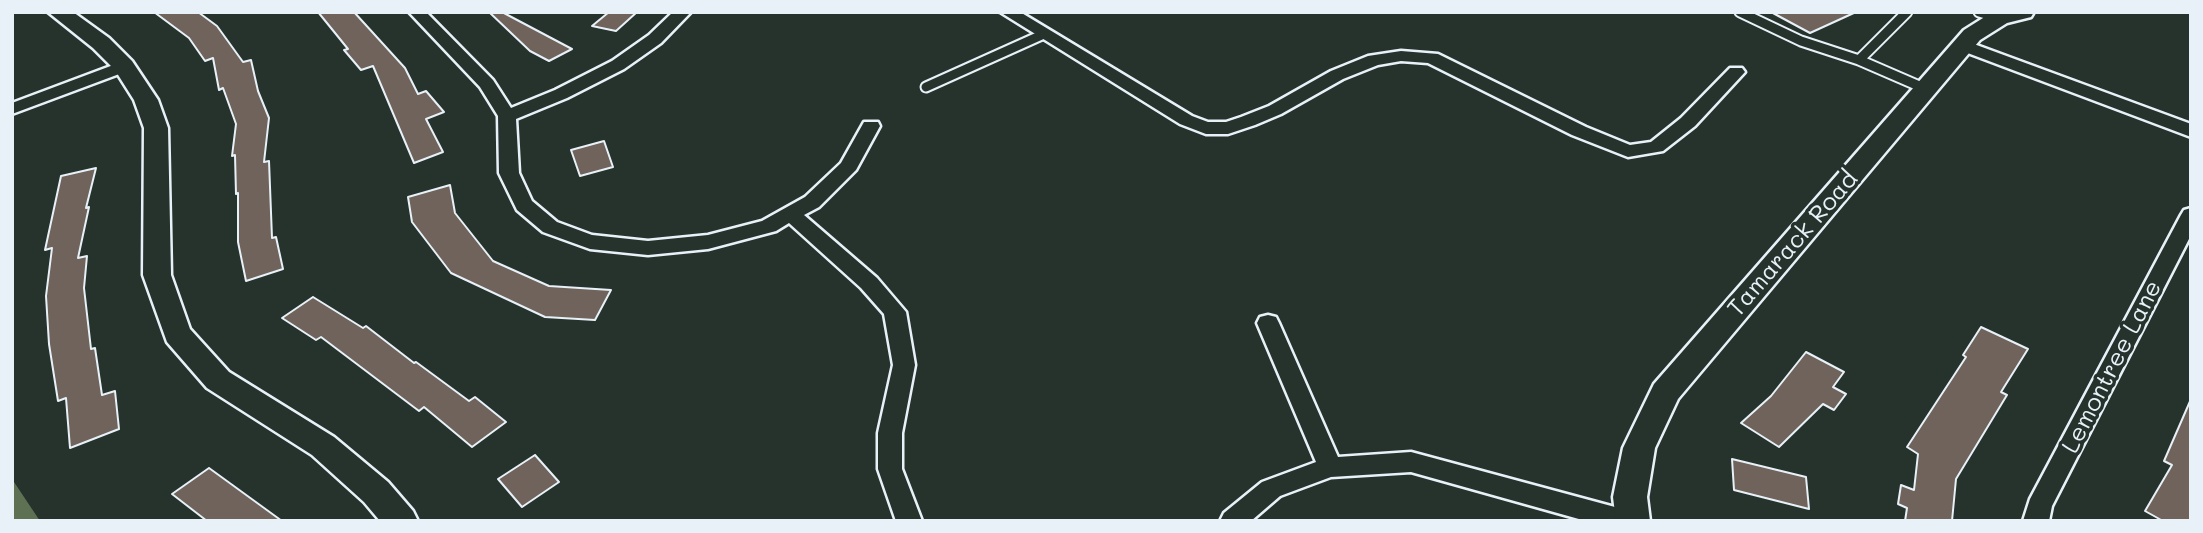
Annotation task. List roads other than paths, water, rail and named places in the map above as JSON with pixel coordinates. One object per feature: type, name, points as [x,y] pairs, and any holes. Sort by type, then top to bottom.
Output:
[{"type":"street","points":[[59,12],[101,43],[124,65],[146,100],[156,128],[157,275],[177,334],[218,380],[323,446],[376,492],[401,521]]},
{"type":"street","points":[[417,12],[487,84],[507,116],[509,173],[524,205],[550,227],[590,242],[648,248],[708,242],[769,226],[812,202],[849,166],[871,126]]},
{"type":"street","points":[[507,116],[561,94],[618,65],[655,38],[683,12]]},
{"type":"street","points":[[1008,12],[1186,120],[1206,128],[1228,128],[1248,121],[1275,110],[1337,75],[1374,61],[1401,56],[1432,58],[1579,131],[1628,151],[1656,147],[1688,122],[1736,72]]},
{"type":"street","name":"Tamarack Road","points":[[1633,521],[1630,497],[1639,448],[1665,392],[1972,35],[2001,14]]},
{"type":"street","points":[[1964,45],[2191,131]]},
{"type":"street","points":[[12,109],[124,65]]},
{"type":"street","points":[[791,214],[869,283],[895,312],[904,365],[890,433],[890,469],[909,521]]},
{"type":"street","name":"Lemontree Lane","points":[[2036,521],[2039,506],[2191,215]]},
{"type":"street","points":[[1268,323],[1330,467]]},
{"type":"street","points":[[1233,521],[1271,489],[1330,467],[1411,462],[1626,521]]},
{"type":"lane","points":[[1740,12],[1801,41],[1859,60],[1926,89]]},
{"type":"lane","points":[[1859,60],[1907,12]]},
{"type":"lane","points":[[926,87],[1044,34]]}]
